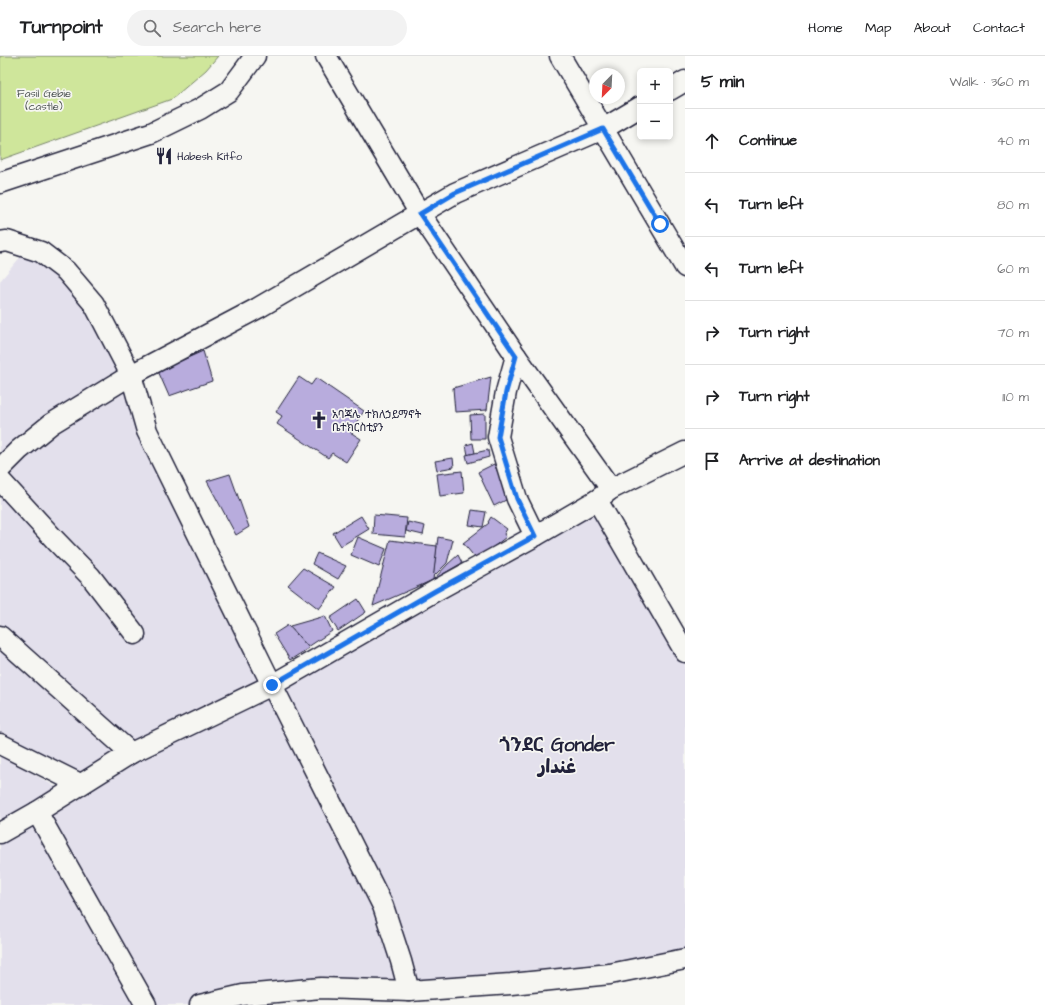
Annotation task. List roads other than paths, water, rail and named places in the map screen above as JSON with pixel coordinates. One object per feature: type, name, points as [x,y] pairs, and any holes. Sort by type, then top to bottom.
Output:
[{"type":"street","points":[[0,183],[151,133],[200,109],[229,91],[255,56]]},
{"type":"street","points":[[326,56],[420,214],[516,356],[604,494],[685,652]]},
{"type":"street","points":[[560,56],[685,267]]},
{"type":"street","points":[[673,88],[685,81]]},
{"type":"street","points":[[0,469],[18,450],[51,424],[131,375],[258,308],[455,193],[603,129],[637,109]]},
{"type":"street","points":[[0,242],[7,241],[41,252],[66,271],[94,304],[131,375],[147,431],[383,906],[402,961],[409,990]]},
{"type":"street","points":[[516,356],[506,392],[498,437],[517,499],[535,536]]},
{"type":"street","points":[[0,832],[37,812],[131,753],[272,685],[435,591],[535,536],[604,494],[685,452]]},
{"type":"street","points":[[0,480],[91,577],[135,634]]},
{"type":"street","points":[[0,636],[131,753]]},
{"type":"street","points":[[0,744],[80,784]]},
{"type":"street","points":[[37,812],[146,1005]]},
{"type":"street","points":[[200,1005],[243,995],[321,988],[409,990],[451,996],[511,984],[610,974],[685,959]]},
{"type":"place","name":"Habesh Kitfo","points":[[164,156]]},
{"type":"place","name":"አባጃሌ ተክለኃይማኖት ቤተክርስቲያን","points":[[319,420]]},
{"type":"district","name":"ጎንደር Gonder غندار","points":[[557,756]]},
{"type":"park label","name":"Fasil Gebie (castle)","points":[[44,99]]}]
